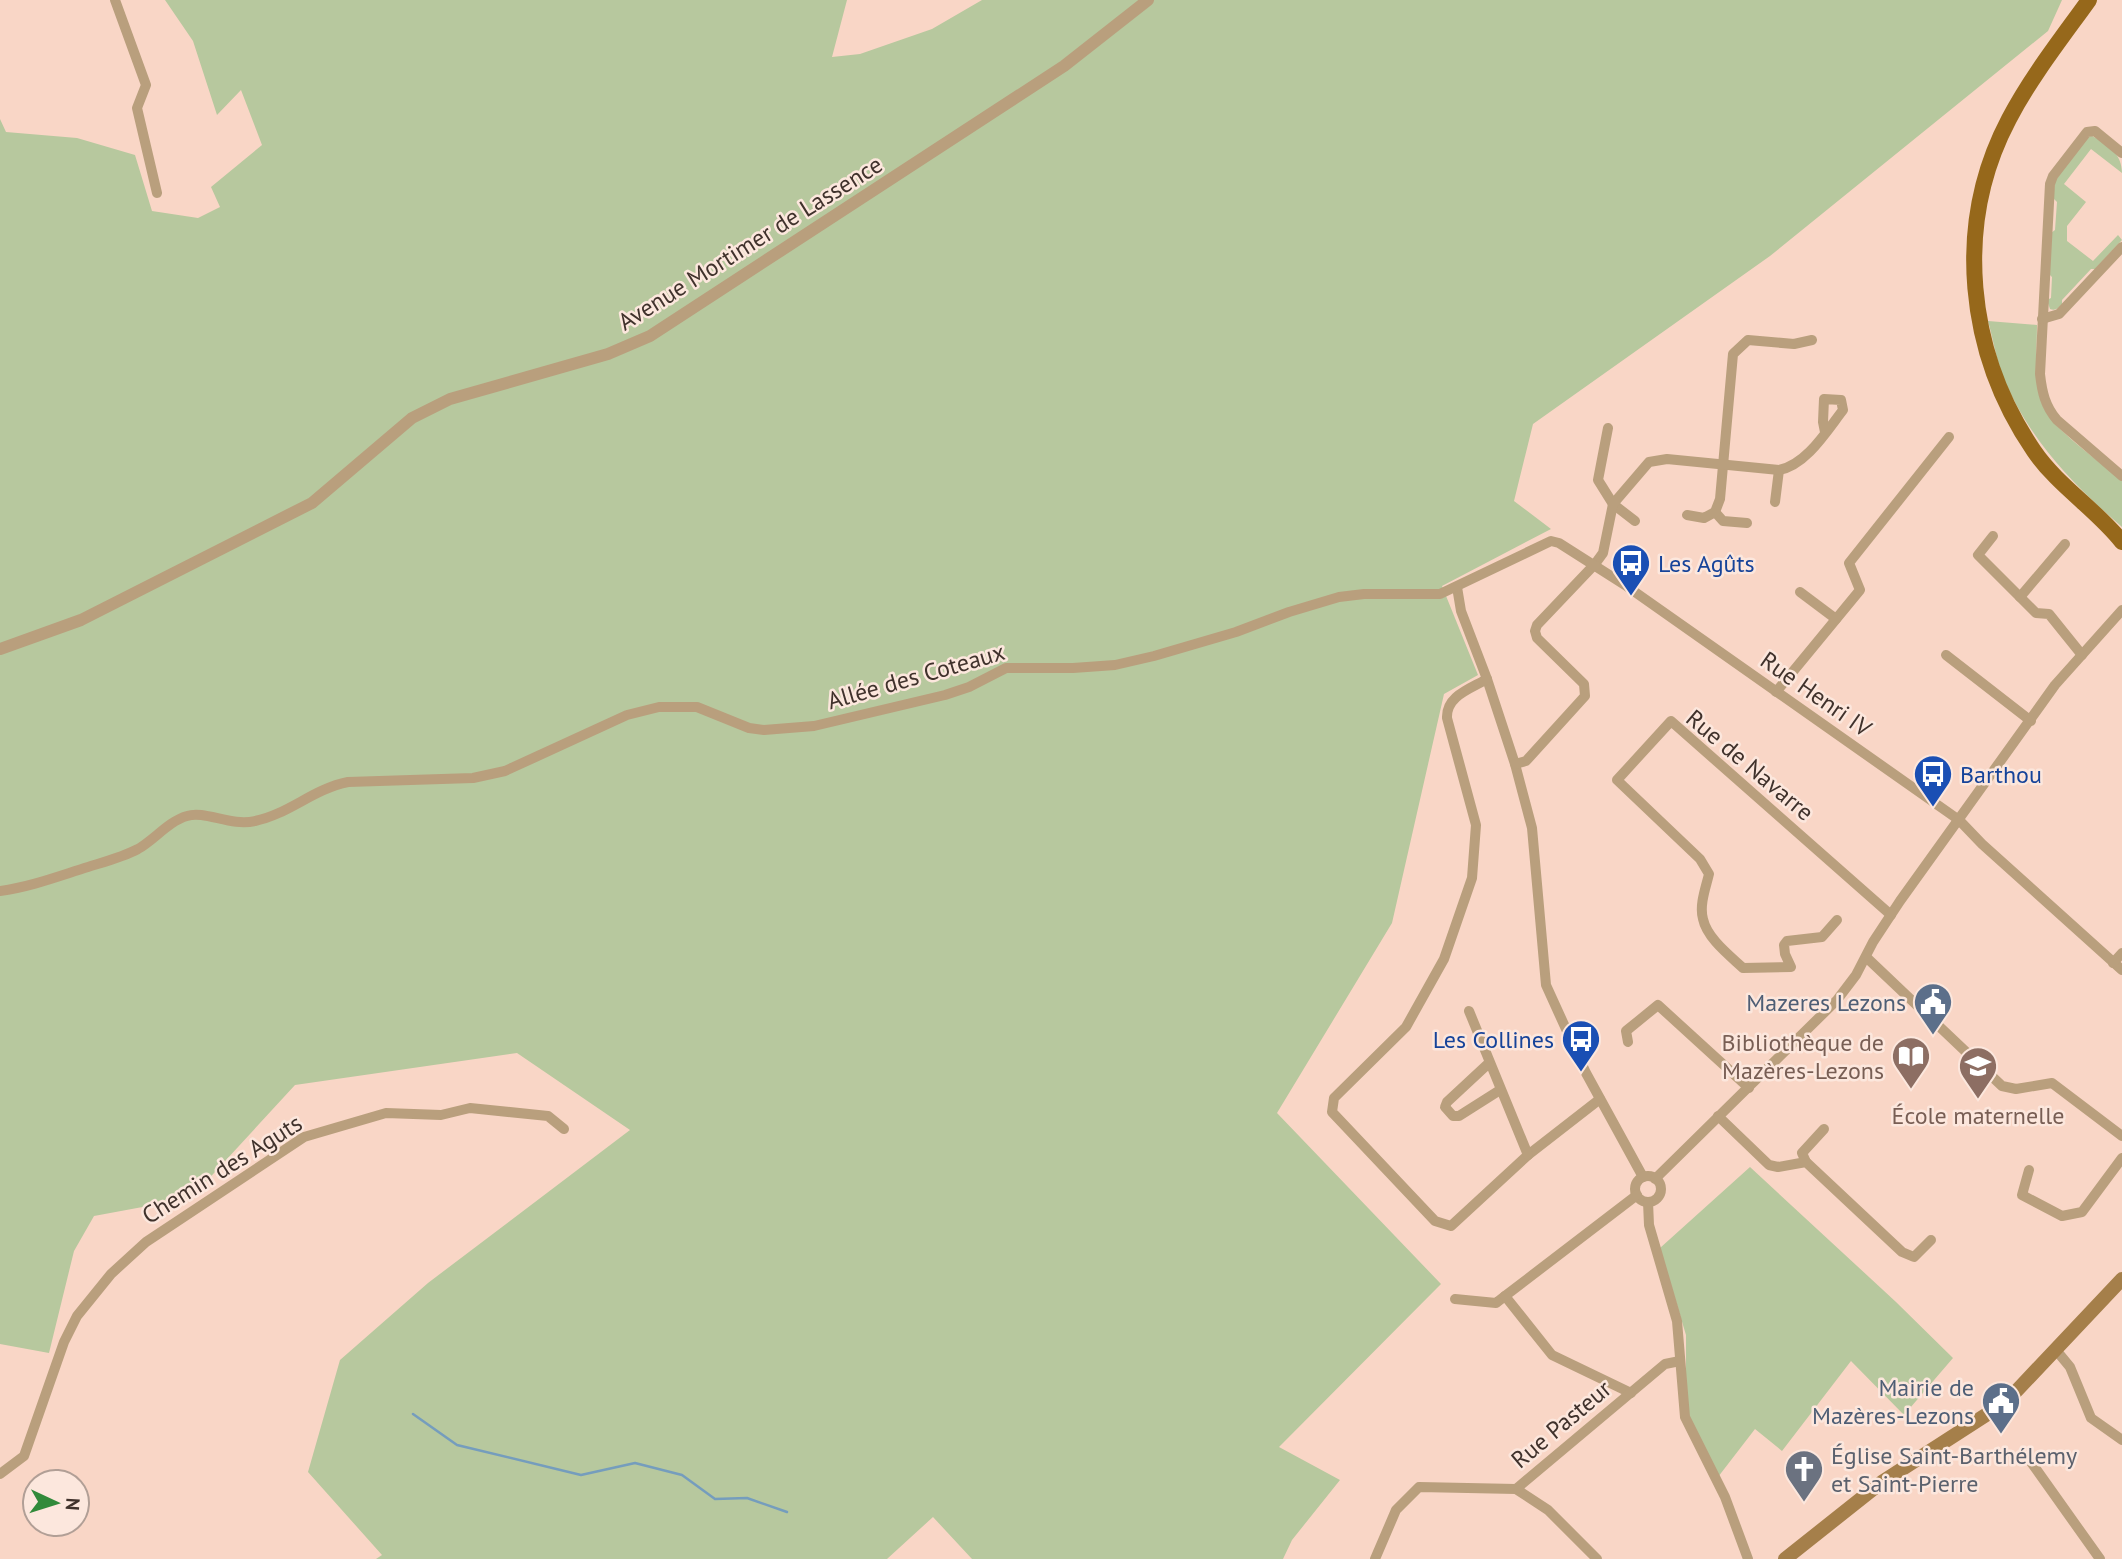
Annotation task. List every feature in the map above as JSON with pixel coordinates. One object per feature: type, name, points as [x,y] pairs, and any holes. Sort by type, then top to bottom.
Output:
[{"type":"main road","points":[[2089,0],[2026,89],[1996,147],[1984,185],[1976,227],[1974,281],[1981,331],[1989,362],[2017,425],[2054,475],[2120,538]]},
{"type":"main road","points":[[1784,1559],[1882,1482],[2006,1402],[2122,1279]]},
{"type":"street","points":[[115,0],[146,85],[137,108],[157,193]]},
{"type":"street","name":"Avenue Mortimer de Lassence","points":[[0,649],[81,620],[313,503],[412,418],[450,399],[608,354],[650,335],[1064,66],[1148,0]]},
{"type":"street","points":[[2122,152],[2095,131],[2087,132],[2053,176],[2050,184],[2040,374],[2048,410],[2122,476]]},
{"type":"street","points":[[2042,319],[2059,314],[2122,247]]},
{"type":"street","points":[[1687,515],[1704,518],[1715,512],[1720,499],[1733,354],[1748,340],[1794,344],[1812,340]]},
{"type":"street","points":[[1608,428],[1598,480],[1613,504],[1635,521]]},
{"type":"street","points":[[1515,764],[1526,761],[1585,696],[1584,684],[1538,638],[1536,625],[1595,565],[1603,553],[1613,504],[1649,463],[1667,459],[1721,466],[1779,470],[1793,468],[1825,432]]},
{"type":"street","points":[[1776,692],[1860,590],[1849,563],[1949,437]]},
{"type":"street","points":[[1775,502],[1779,470]]},
{"type":"street","points":[[1715,512],[1723,521],[1747,523]]},
{"type":"street","points":[[1993,536],[1978,555],[2036,613],[2049,614],[2082,655]]},
{"type":"street","name":"Rue Henri IV","points":[[1457,587],[1551,541],[1559,543],[1595,565],[1959,820],[1982,844],[2118,966]]},
{"type":"street","points":[[2020,597],[2065,544]]},
{"type":"street","points":[[1457,587],[1461,611],[1515,764],[1532,828],[1546,985],[1600,1099],[1643,1177]]},
{"type":"street","name":"Allée des Coteaux","points":[[0,891],[117,858],[138,849],[185,816],[196,814],[231,823],[251,822],[271,817],[329,786],[348,782],[473,778],[505,771],[628,715],[659,707],[683,705],[697,708],[749,728],[764,730],[814,726],[945,695],[969,687],[1006,668],[1115,665],[1236,632],[1339,597],[1440,594],[1457,587]]},
{"type":"street","points":[[1800,592],[1836,620]]},
{"type":"street","points":[[1655,1179],[1837,1000],[1856,975],[1891,915],[2055,685],[2122,610]]},
{"type":"street","points":[[1947,655],[2031,721]]},
{"type":"street","points":[[1487,679],[1451,700],[1447,709],[1447,718],[1476,825],[1472,878],[1444,959],[1406,1027],[1334,1098],[1332,1112],[1435,1221],[1451,1226],[1528,1155],[1600,1099]]},
{"type":"street","name":"Rue de Navarre","points":[[1837,920],[1822,937],[1787,941],[1784,945],[1785,954],[1791,967],[1743,968],[1715,940],[1703,920],[1703,899],[1709,874],[1700,859],[1617,780],[1671,721],[1891,915]]},
{"type":"street","points":[[2118,966],[2122,953]]},
{"type":"street","points":[[1866,957],[2002,1086],[2016,1089],[2052,1083],[2122,1136]]},
{"type":"street","points":[[1628,1042],[1626,1031],[1658,1005],[1749,1088]]},
{"type":"street","points":[[1469,1011],[1528,1155]]},
{"type":"street","points":[[1489,1063],[1447,1102],[1445,1107],[1453,1116],[1459,1116],[1500,1090]]},
{"type":"street","name":"Chemin des Aguts","points":[[0,1475],[24,1456],[72,1324],[111,1274],[146,1242],[304,1137],[386,1113],[440,1115],[470,1108],[548,1116],[564,1129]]},
{"type":"street","points":[[1718,1116],[1769,1165],[1791,1166],[1806,1162]]},
{"type":"street","points":[[1824,1129],[1802,1153],[1806,1162],[1902,1252],[1913,1257],[1931,1240]]},
{"type":"street","points":[[2029,1170],[2022,1195],[2062,1216],[2082,1212],[2122,1158]]},
{"type":"street","points":[[1643,1177],[1655,1179],[1660,1185],[1660,1193],[1656,1199],[1648,1202],[1637,1195],[1635,1187],[1643,1177]]},
{"type":"street","points":[[1455,1299],[1496,1303],[1637,1195]]},
{"type":"street","points":[[1648,1202],[1649,1225],[1677,1321],[1685,1417],[1725,1497],[1748,1559]]},
{"type":"street","points":[[1505,1296],[1552,1355],[1631,1393]]},
{"type":"street","points":[[2056,1350],[2070,1367],[2091,1418],[2122,1440]]},
{"type":"street","name":"Rue Pasteur","points":[[1375,1559],[1396,1510],[1419,1487],[1516,1489],[1665,1364],[1680,1362]]},
{"type":"street","points":[[2031,1462],[2100,1559]]},
{"type":"street","points":[[1516,1489],[1548,1510],[1597,1559]]},
{"type":"green space","points":[[165,0],[847,0],[832,57],[860,54],[932,29],[982,0],[2062,0],[2048,31],[1770,256],[1533,424],[1514,501],[1551,529],[1442,586],[1478,675],[1444,694],[1392,923],[1277,1113],[1441,1284],[1279,1447],[1340,1480],[1292,1540],[1283,1559],[972,1559],[933,1517],[887,1559],[376,1559],[382,1555],[308,1472],[340,1360],[428,1283],[630,1130],[517,1053],[295,1085],[191,1198],[94,1216],[74,1251],[49,1353],[0,1344],[0,119],[6,132],[77,138],[135,155],[152,211],[198,218],[220,207],[211,187],[262,145],[241,90],[217,115],[193,41]]},
{"type":"green space","points":[[2092,136],[2113,150],[2120,160],[2122,173],[2091,149],[2064,184],[2086,202],[2067,226],[2067,241],[2093,261],[2118,235],[2122,240],[2095,269],[2091,269],[2062,300],[2059,307],[2052,310],[2047,300],[2051,298],[2052,277],[2049,274],[2051,233],[2055,230],[2057,202],[2053,198],[2055,181],[2086,137]]},
{"type":"green space","points":[[1988,321],[2037,325],[2037,376],[2043,406],[2056,425],[2122,480],[2122,527],[2069,476],[2024,418],[2002,374]]},
{"type":"green space","points":[[1750,1167],[1953,1358],[1904,1415],[1851,1361],[1782,1451],[1755,1429],[1718,1477],[1686,1418],[1686,1335],[1660,1248]]},
{"type":"waterway","points":[[413,1414],[457,1445],[581,1475],[635,1463],[682,1475],[715,1499],[747,1498],[787,1512]]},
{"type":"place","name":"Les Agûts","points":[[1631,597]]},
{"type":"place","name":"Barthou","points":[[1933,808]]},
{"type":"place","name":"Mazeres Lezons","points":[[1933,1036]]},
{"type":"place","name":"Les Collines","points":[[1581,1073]]},
{"type":"place","name":"Bibliothèque de Mazères-Lezons","points":[[1911,1090]]},
{"type":"place","name":"École maternelle","points":[[1978,1100]]},
{"type":"place","name":"Mairie de Mazères-Lezons","points":[[2001,1435]]},
{"type":"place","name":"Église Saint-Barthélemy et Saint-Pierre","points":[[1804,1503]]}]
